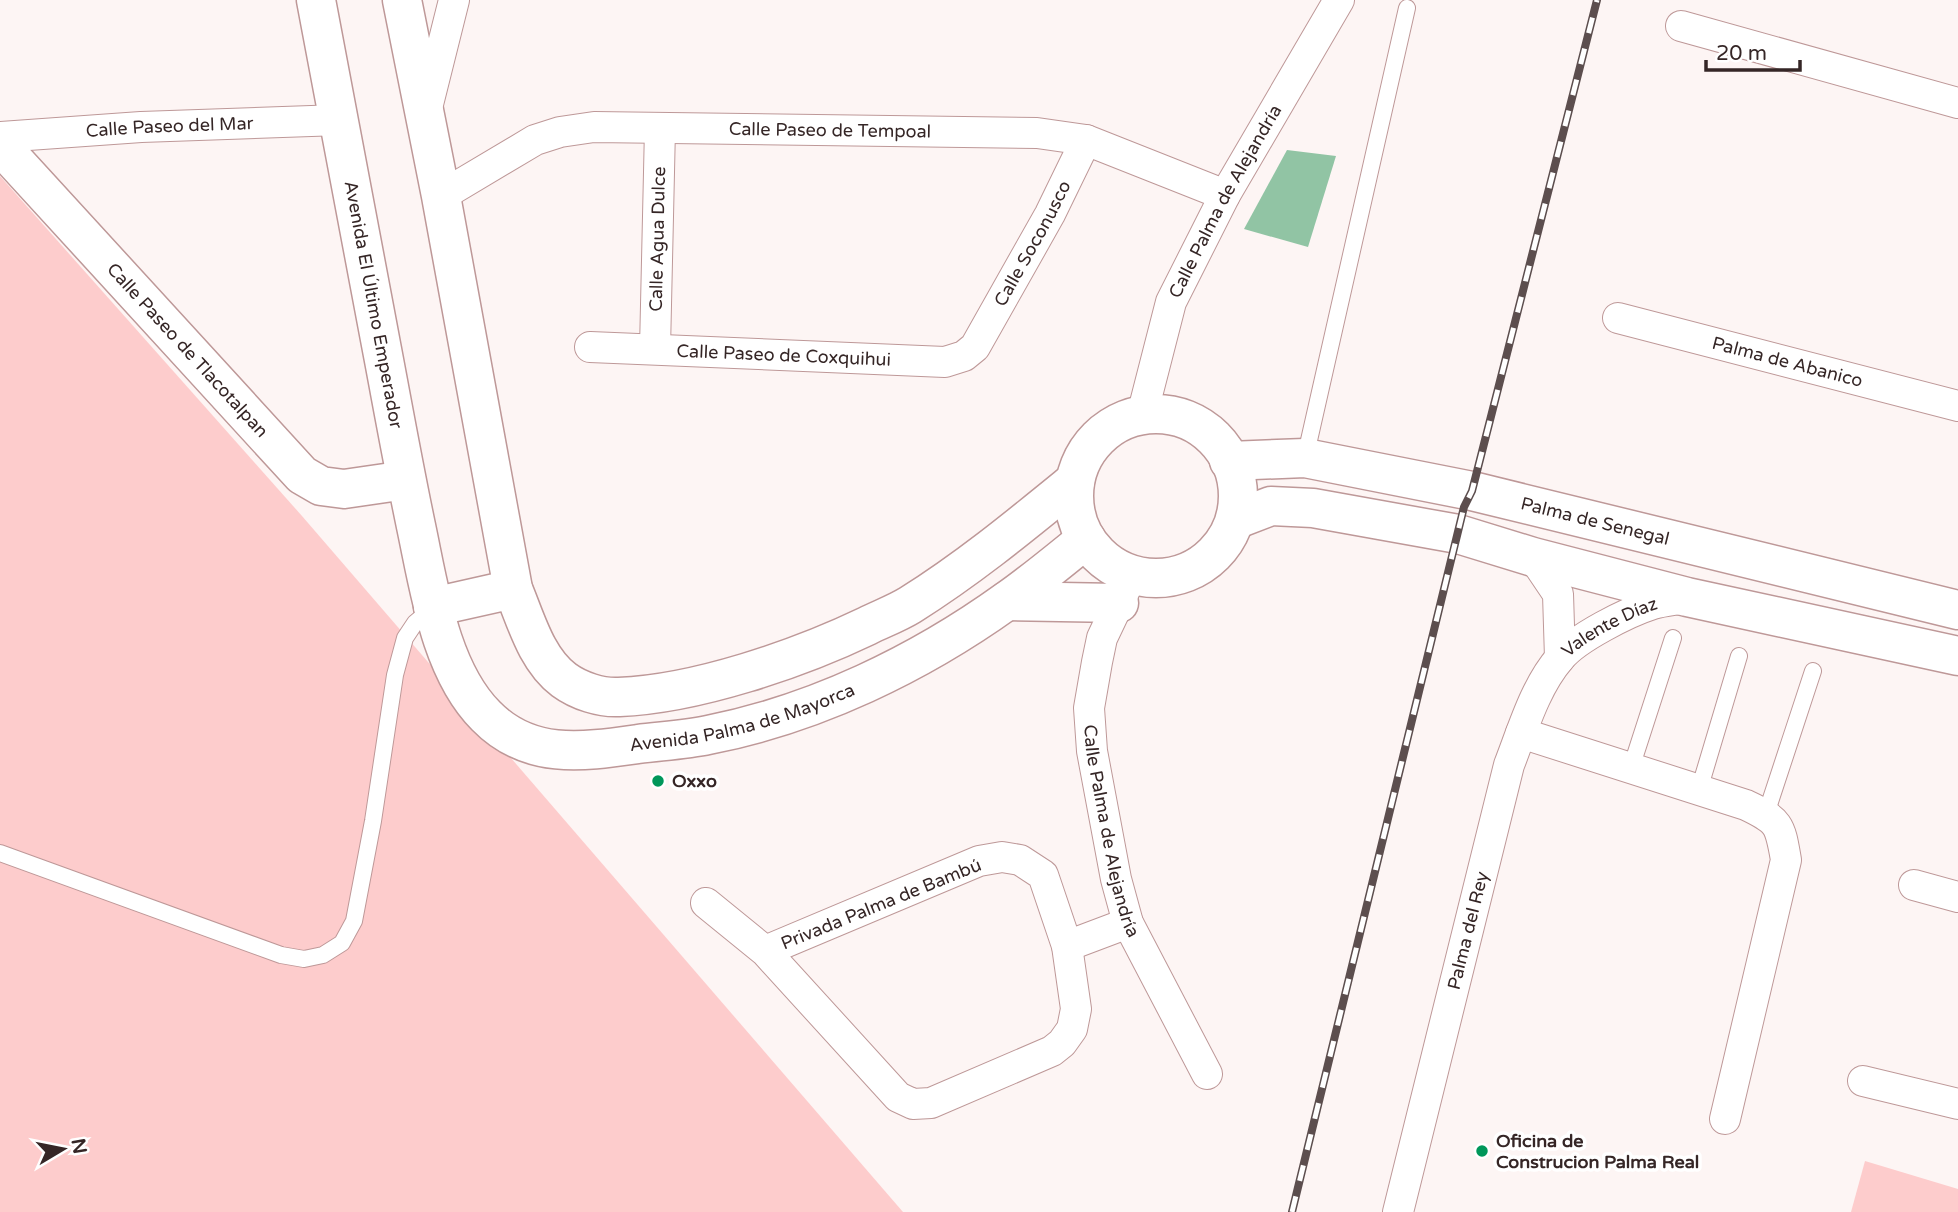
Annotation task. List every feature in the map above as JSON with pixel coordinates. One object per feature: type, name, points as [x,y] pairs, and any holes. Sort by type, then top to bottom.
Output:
[{"type":"street","name":"Avenida El Último Emperador","points":[[316,0],[433,607]]},
{"type":"street","points":[[402,0],[513,589],[533,639],[547,664],[563,679],[576,688],[617,697],[690,686],[762,667],[836,641],[907,607],[978,561],[1075,481]]},
{"type":"street","points":[[425,114],[454,0]]},
{"type":"street","name":"Calle Palma de Alejandría","points":[[1142,415],[1171,302],[1225,195],[1339,0]]},
{"type":"street","points":[[1681,26],[1958,103]]},
{"type":"street","name":"Calle Paseo del Mar","points":[[0,137],[141,127],[340,120]]},
{"type":"street","name":"Calle Paseo de Tempoal","points":[[441,196],[534,140],[594,127],[1037,133],[1086,141],[1225,195]]},
{"type":"street","name":"Calle Agua Dulce","points":[[655,349],[660,128]]},
{"type":"street","name":"Calle Soconusco","points":[[975,347],[1050,214],[1086,141]]},
{"type":"street","name":"Calle Paseo de Tlacotalpan","points":[[0,145],[302,475],[321,486],[344,489],[407,480]]},
{"type":"street","name":"Palma de Abanico","points":[[1618,318],[1958,406]]},
{"type":"street","name":"Calle Paseo de Coxquihui","points":[[590,347],[945,362],[964,356],[975,347]]},
{"type":"street","points":[[1007,601],[1126,589],[1154,578],[1177,575],[1198,566],[1215,552],[1237,519],[1236,485],[1229,461],[1217,440],[1199,426],[1181,418],[1162,414],[1142,415],[1118,423],[1097,437],[1083,457],[1075,481],[1075,511],[1086,539],[1126,589]]},
{"type":"street","name":"Palma de Senegal","points":[[1229,461],[1305,458],[1472,491],[1958,610]]},
{"type":"street","points":[[1237,519],[1271,506],[1313,508],[1458,534],[1533,557],[1687,597],[1958,656]]},
{"type":"street","name":"Avenida Palma de Mayorca","points":[[433,607],[455,670],[484,715],[525,744],[585,751],[708,735],[788,713],[847,692],[905,664],[1007,601],[1086,539]]},
{"type":"street","name":"Valente Díaz","points":[[1533,557],[1558,594],[1560,657]]},
{"type":"street","points":[[433,607],[513,589]]},
{"type":"street","name":"Calle Palma de Alejandría","points":[[1126,589],[1102,638],[1089,723],[1116,879],[1128,923],[1208,1074]]},
{"type":"street","name":"Valente Díaz","points":[[1560,657],[1577,642],[1624,617],[1653,604],[1687,597]]},
{"type":"street","name":"Palma del Rey","points":[[1398,1212],[1509,765],[1544,683],[1560,657]]},
{"type":"street","points":[[1521,733],[1746,805],[1766,814],[1780,830],[1786,860],[1725,1119]]},
{"type":"street","name":"Privada Palma de Bambú","points":[[706,902],[765,951],[898,1097],[913,1104],[931,1102],[1052,1051],[1072,1029],[1076,1009],[1067,946],[1043,875],[1020,860],[1002,857],[979,862],[765,951]]},
{"type":"street","points":[[1914,885],[1958,897]]},
{"type":"street","points":[[1067,946],[1128,923]]},
{"type":"street","points":[[1863,1081],[1958,1104]]},
{"type":"lane","points":[[1305,458],[1407,8]]},
{"type":"lane","points":[[0,853],[281,955],[304,959],[323,955],[342,943],[354,921],[373,821],[395,675],[405,638],[415,623],[433,607]]},
{"type":"lane","points":[[1631,768],[1673,638]]},
{"type":"lane","points":[[1699,790],[1739,656]]},
{"type":"lane","points":[[1766,814],[1813,671]]},
{"type":"shaded area","points":[[1287,150],[1336,156],[1308,247],[1244,229]]},
{"type":"shaded area","points":[[0,176],[302,516],[903,1212],[0,1212]]},
{"type":"shaded area","points":[[1865,1161],[1958,1189],[1958,1212],[1851,1212]]},
{"type":"railway","points":[[1292,1212],[1464,507],[1472,491],[1597,0]]},
{"type":"place","name":"Oxxo","points":[[658,781]]},
{"type":"place","name":"Oficina de Construcion Palma Real","points":[[1482,1151]]}]
